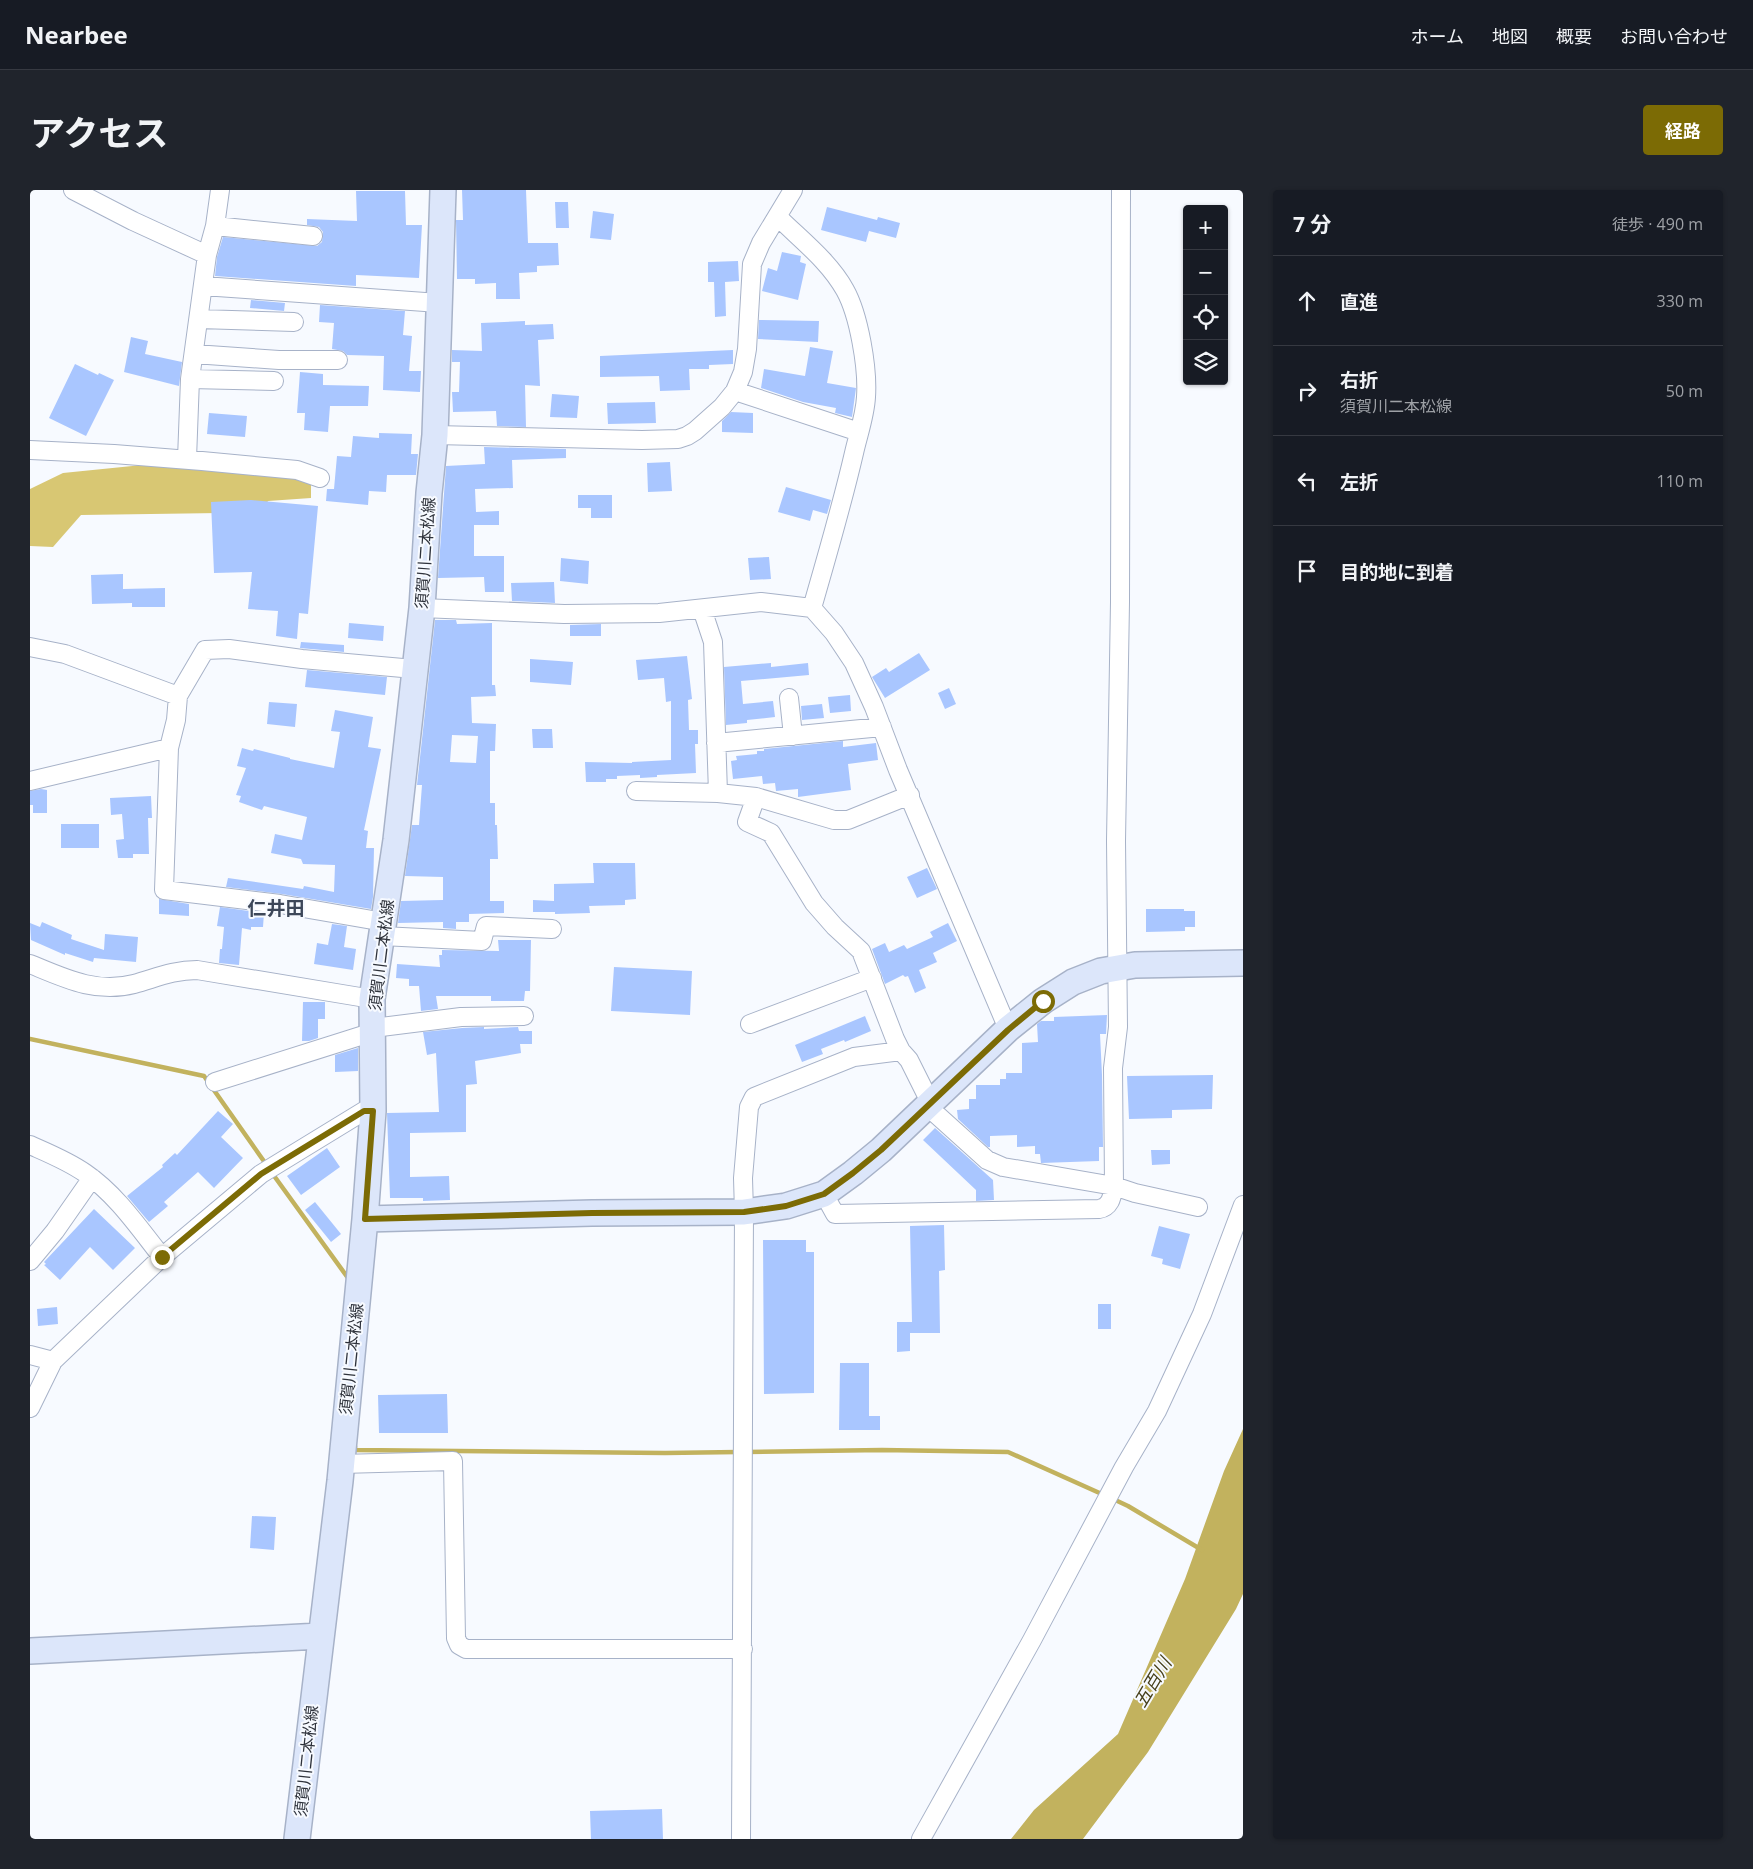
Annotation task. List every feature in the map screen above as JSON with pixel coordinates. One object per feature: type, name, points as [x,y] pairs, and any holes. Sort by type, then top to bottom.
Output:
[{"type":"main road","name":"須賀川二本松線","points":[[297,1839],[341,1464],[365,1219],[373,1111],[372,1000],[403,783],[422,608],[429,493],[435,435],[443,190]]},
{"type":"main road","points":[[365,1219],[592,1213],[744,1212],[786,1206],[824,1194],[853,1173],[881,1150],[1008,1030],[1043,1001],[1073,982],[1100,971],[1153,964],[1243,964]]},
{"type":"main road","points":[[30,1650],[320,1636]]},
{"type":"street","points":[[73,190],[133,221],[208,255]]},
{"type":"street","points":[[187,460],[190,379],[203,286],[220,190]]},
{"type":"street","points":[[435,435],[642,440],[678,439],[703,426],[735,391],[743,372],[752,264],[761,243],[793,190]]},
{"type":"street","points":[[824,1194],[835,1214],[1099,1209],[1109,1204],[1114,1186],[1113,1068],[1118,1027],[1116,841],[1120,602],[1121,190]]},
{"type":"street","points":[[778,217],[829,268],[845,290],[853,311],[867,373],[866,399],[844,499],[812,608]]},
{"type":"street","points":[[214,226],[313,236]]},
{"type":"street","points":[[203,286],[439,303]]},
{"type":"street","points":[[199,319],[294,322]]},
{"type":"street","points":[[194,354],[279,360],[338,360]]},
{"type":"street","points":[[190,379],[274,382]]},
{"type":"street","points":[[735,391],[859,432]]},
{"type":"street","points":[[30,450],[114,454],[298,470],[320,478]]},
{"type":"street","points":[[422,608],[564,614],[659,613],[761,602],[812,608],[834,633],[854,663],[1008,1030]]},
{"type":"street","points":[[702,608],[713,642],[718,793]]},
{"type":"street","points":[[30,647],[66,654],[178,696]]},
{"type":"street","points":[[414,668],[302,659],[229,649],[205,650],[178,696],[176,720],[169,748],[164,890],[280,904],[383,929],[482,941],[486,926],[552,929]]},
{"type":"street","points":[[789,698],[793,736]]},
{"type":"street","points":[[716,743],[882,727]]},
{"type":"street","points":[[30,780],[169,748]]},
{"type":"street","points":[[636,792],[718,793],[756,797],[834,820],[848,820],[910,795]]},
{"type":"street","points":[[756,797],[747,822],[771,833],[814,902],[835,927],[861,951],[901,1051],[909,1060],[936,1114],[987,1160],[1004,1167],[1114,1186],[1135,1193],[1198,1206]]},
{"type":"street","points":[[30,964],[74,983],[93,987],[132,985],[182,970],[197,970],[372,1000]]},
{"type":"street","points":[[750,1024],[872,978]]},
{"type":"street","points":[[216,1082],[373,1030],[461,1017],[524,1016]]},
{"type":"street","points":[[741,1839],[744,1649],[744,1212],[742,1178],[749,1107],[754,1097],[854,1057],[901,1051]]},
{"type":"street","points":[[30,1408],[53,1360],[162,1257],[261,1174],[364,1111],[373,1111]]},
{"type":"street","points":[[30,1145],[75,1166],[105,1189],[162,1257]]},
{"type":"street","points":[[30,1261],[92,1178]]},
{"type":"street","points":[[921,1839],[1032,1640],[1156,1411],[1202,1314],[1243,1205]]},
{"type":"street","points":[[30,1355],[53,1360]]},
{"type":"street","points":[[341,1464],[454,1461],[456,1638],[459,1645],[466,1649],[744,1649]]},
{"type":"shaded area","points":[[162,463],[311,477],[311,498],[268,501],[248,534],[220,513],[81,515],[53,547],[30,546],[30,489],[63,473]]},
{"type":"water","name":"五百川","points":[[1243,1429],[1243,1594],[1236,1609],[1148,1752],[1083,1839],[1011,1839],[1034,1810],[1118,1734],[1185,1579],[1224,1471]]},
{"type":"building","points":[[462,190],[526,190],[528,243],[558,243],[559,265],[537,266],[537,272],[519,273],[520,299],[496,299],[496,283],[475,284],[475,279],[457,279],[456,220],[463,220]]},
{"type":"building","points":[[356,191],[405,191],[406,225],[422,225],[419,278],[356,275],[356,286],[215,276],[217,257],[223,237],[317,246],[322,242],[323,232],[319,227],[307,225],[307,219],[357,221]]},
{"type":"building","points":[[555,202],[568,202],[569,228],[556,228]]},
{"type":"building","points":[[827,207],[877,220],[878,217],[900,223],[896,238],[869,231],[866,242],[821,230]]},
{"type":"building","points":[[593,211],[614,214],[611,240],[590,238]]},
{"type":"building","points":[[782,252],[801,256],[800,262],[806,264],[798,300],[762,291],[768,268],[777,271]]},
{"type":"building","points":[[738,261],[739,281],[725,282],[726,316],[715,317],[714,282],[708,282],[708,262]]},
{"type":"building","points":[[251,300],[285,303],[284,311],[250,308]]},
{"type":"building","points":[[320,305],[405,311],[403,335],[412,336],[409,371],[421,371],[420,392],[383,390],[384,356],[347,355],[343,351],[332,349],[334,323],[319,322]]},
{"type":"building","points":[[759,320],[819,321],[818,342],[758,339]]},
{"type":"building","points":[[525,321],[525,325],[553,324],[554,339],[538,340],[540,386],[525,385],[526,427],[497,426],[496,411],[453,412],[452,392],[459,392],[460,362],[452,362],[452,350],[482,351],[481,323]]},
{"type":"building","points":[[131,337],[148,341],[145,354],[182,362],[179,386],[124,372]]},
{"type":"building","points":[[810,347],[833,351],[827,383],[856,388],[852,417],[835,413],[836,408],[803,402],[761,388],[764,369],[805,376]]},
{"type":"building","points":[[733,350],[733,364],[709,365],[709,369],[689,369],[690,390],[660,391],[659,376],[600,377],[600,356]]},
{"type":"building","points":[[75,364],[114,380],[86,436],[49,418]]},
{"type":"building","points":[[300,372],[323,374],[323,385],[369,386],[368,406],[330,406],[328,432],[304,430],[305,413],[297,413]]},
{"type":"building","points":[[552,394],[579,396],[577,418],[550,417]]},
{"type":"building","points":[[655,402],[656,423],[608,424],[607,403]]},
{"type":"building","points":[[731,412],[753,413],[753,433],[722,432],[722,421]]},
{"type":"building","points":[[209,413],[247,416],[245,437],[207,434]]},
{"type":"building","points":[[379,433],[412,434],[411,454],[418,454],[416,475],[387,475],[386,492],[369,491],[368,505],[326,501],[327,489],[334,489],[337,456],[351,457],[353,436],[379,438]]},
{"type":"building","points":[[484,447],[566,449],[566,458],[512,460],[513,488],[475,489],[476,512],[499,511],[499,525],[474,525],[474,556],[504,556],[504,592],[485,592],[484,577],[438,578],[446,466],[485,464]]},
{"type":"building","points":[[670,462],[672,491],[648,492],[647,463]]},
{"type":"building","points":[[786,487],[831,500],[827,514],[813,510],[810,521],[778,512]]},
{"type":"building","points":[[578,495],[612,495],[612,518],[591,518],[591,508],[578,508]]},
{"type":"building","points":[[251,500],[318,506],[308,614],[299,613],[297,639],[276,636],[278,611],[248,609],[252,572],[214,573],[211,502]]},
{"type":"building","points":[[769,557],[771,579],[750,580],[748,558]]},
{"type":"building","points":[[561,558],[589,561],[588,584],[560,581]]},
{"type":"building","points":[[123,574],[123,589],[165,588],[165,607],[132,607],[132,603],[92,604],[91,575]]},
{"type":"building","points":[[554,582],[555,603],[512,601],[511,583]]},
{"type":"building","points":[[435,620],[456,620],[457,624],[492,623],[492,685],[495,685],[496,696],[471,697],[472,723],[496,724],[495,751],[490,751],[490,803],[495,803],[498,859],[490,859],[490,901],[504,901],[504,913],[469,914],[469,922],[456,922],[456,929],[443,928],[443,922],[398,923],[401,901],[443,900],[443,877],[405,876],[412,825],[419,825],[422,785],[417,785]],"holes":[[[452,735],[478,736],[476,763],[450,762]]]},
{"type":"building","points":[[349,623],[384,626],[383,641],[348,638]]},
{"type":"building","points":[[601,624],[601,636],[570,636],[570,625]]},
{"type":"building","points":[[301,642],[344,645],[344,652],[300,648]]},
{"type":"building","points":[[919,653],[930,670],[885,698],[872,677],[886,668],[889,672]]},
{"type":"building","points":[[687,656],[692,699],[688,700],[689,730],[698,730],[698,744],[695,744],[696,773],[640,778],[640,775],[617,776],[617,779],[606,779],[606,782],[586,782],[585,762],[632,763],[671,760],[671,701],[666,702],[664,678],[638,680],[636,660]]},
{"type":"building","points":[[530,659],[573,662],[571,685],[530,682]]},
{"type":"building","points":[[771,663],[771,667],[808,663],[809,675],[741,681],[743,704],[773,701],[775,717],[747,720],[747,723],[726,725],[724,667]]},
{"type":"building","points":[[307,670],[387,677],[385,695],[305,687]]},
{"type":"building","points":[[949,688],[956,704],[945,709],[938,693]]},
{"type":"building","points":[[850,695],[851,711],[830,713],[828,697]]},
{"type":"building","points":[[269,702],[297,704],[295,727],[267,724]]},
{"type":"building","points":[[822,704],[824,718],[802,720],[801,706]]},
{"type":"building","points":[[335,710],[373,717],[368,747],[381,749],[364,830],[368,831],[366,848],[374,848],[371,909],[226,887],[228,878],[303,889],[304,886],[334,892],[335,865],[303,864],[301,859],[271,853],[275,834],[302,840],[307,817],[264,806],[262,810],[239,802],[241,796],[236,795],[246,768],[237,766],[242,748],[253,751],[254,749],[334,768],[340,732],[331,731]]},
{"type":"building","points":[[532,729],[552,729],[553,748],[533,748]]},
{"type":"building","points":[[843,741],[843,747],[876,743],[878,760],[848,764],[851,790],[798,797],[798,789],[776,791],[775,783],[763,784],[762,776],[733,779],[731,761],[737,760],[736,756],[757,754],[757,751],[764,751],[764,749]]},
{"type":"building","points":[[47,790],[47,813],[33,813],[33,805],[30,805],[30,791]]},
{"type":"building","points":[[151,796],[152,818],[148,818],[149,854],[133,854],[133,858],[118,858],[116,840],[124,839],[122,814],[111,815],[110,798]]},
{"type":"building","points":[[61,824],[99,824],[99,848],[61,848]]},
{"type":"building","points":[[593,863],[635,863],[636,899],[625,900],[625,905],[589,906],[590,913],[555,914],[555,912],[533,912],[533,900],[554,901],[554,884],[594,883]]},
{"type":"building","points":[[927,868],[937,889],[917,898],[907,877]]},
{"type":"building","points":[[159,899],[189,904],[189,916],[159,914]]},
{"type":"building","points":[[220,907],[264,913],[263,927],[251,927],[251,930],[242,928],[239,965],[219,963],[224,927],[217,926]]},
{"type":"building","points":[[1146,909],[1184,909],[1184,911],[1195,911],[1195,927],[1185,927],[1185,931],[1146,932]]},
{"type":"building","points":[[42,922],[72,935],[71,939],[104,950],[105,934],[138,937],[136,962],[94,958],[93,962],[65,953],[65,955],[31,940],[30,923],[40,927]]},
{"type":"building","points":[[948,923],[957,941],[933,953],[937,962],[919,970],[926,988],[915,993],[908,976],[905,977],[903,975],[885,984],[872,949],[885,943],[889,952],[904,945],[907,949],[933,937],[930,932]]},
{"type":"building","points":[[332,924],[347,926],[344,947],[356,949],[353,970],[314,964],[317,943],[328,945]]},
{"type":"building","points":[[498,940],[531,940],[530,991],[525,991],[524,1001],[491,1001],[491,996],[436,996],[438,1009],[421,1011],[419,986],[409,986],[409,979],[396,978],[397,964],[440,967],[439,955],[442,955],[442,950],[499,951]]},
{"type":"building","points":[[614,967],[692,971],[690,1015],[611,1011]]},
{"type":"building","points":[[303,1002],[325,1002],[325,1019],[318,1019],[318,1038],[309,1041],[302,1041]]},
{"type":"building","points":[[1107,1015],[1106,1034],[1100,1034],[1103,1147],[1099,1147],[1099,1161],[1041,1163],[1040,1154],[1035,1154],[1035,1146],[1017,1147],[1017,1135],[990,1136],[990,1147],[988,1147],[958,1119],[957,1110],[969,1109],[969,1099],[976,1099],[976,1085],[1000,1085],[1000,1079],[1006,1079],[1006,1073],[1022,1073],[1022,1043],[1038,1042],[1037,1024],[1041,1021],[1054,1021],[1054,1017]]},
{"type":"building","points":[[865,1016],[871,1031],[845,1042],[844,1040],[821,1049],[823,1054],[802,1062],[795,1045]]},
{"type":"building","points":[[484,1027],[484,1029],[518,1027],[519,1031],[532,1031],[532,1044],[520,1044],[521,1053],[475,1061],[477,1084],[466,1085],[466,1132],[410,1133],[410,1177],[449,1176],[450,1200],[423,1201],[423,1198],[390,1198],[387,1113],[439,1112],[436,1053],[427,1055],[423,1032]]},
{"type":"building","points":[[358,1048],[358,1071],[335,1072],[335,1055]]},
{"type":"building","points":[[1213,1075],[1212,1109],[1172,1110],[1172,1118],[1129,1119],[1127,1076]]},
{"type":"building","points":[[218,1111],[233,1124],[221,1137],[243,1158],[214,1188],[198,1172],[164,1202],[168,1206],[149,1222],[127,1196],[163,1167],[162,1165],[175,1153],[177,1155]]},
{"type":"building","points":[[935,1128],[993,1180],[994,1200],[976,1201],[976,1190],[923,1140]]},
{"type":"building","points":[[327,1148],[340,1167],[301,1195],[287,1176]]},
{"type":"building","points":[[1151,1150],[1170,1150],[1170,1164],[1152,1165]]},
{"type":"building","points":[[315,1202],[341,1234],[331,1242],[305,1210]]},
{"type":"building","points":[[94,1209],[135,1248],[113,1270],[90,1247],[60,1280],[44,1265],[46,1264],[44,1262]]},
{"type":"building","points":[[944,1225],[945,1270],[939,1271],[940,1333],[910,1333],[910,1351],[897,1352],[897,1322],[912,1322],[910,1226]]},
{"type":"building","points":[[1159,1226],[1190,1234],[1180,1269],[1162,1264],[1163,1259],[1151,1256]]},
{"type":"building","points":[[763,1240],[806,1240],[806,1252],[814,1252],[814,1393],[764,1394]]},
{"type":"building","points":[[1098,1304],[1111,1304],[1111,1329],[1098,1329]]},
{"type":"building","points":[[57,1307],[58,1324],[38,1326],[37,1309]]},
{"type":"building","points":[[840,1363],[869,1363],[869,1416],[880,1416],[880,1430],[839,1430]]},
{"type":"building","points":[[447,1394],[448,1433],[379,1433],[378,1395]]},
{"type":"building","points":[[252,1516],[276,1517],[274,1550],[250,1548]]},
{"type":"building","points":[[662,1809],[663,1839],[591,1839],[590,1811]]},
{"type":"waterway","points":[[30,1039],[204,1076],[268,1167]]},
{"type":"waterway","points":[[272,1173],[348,1278]]},
{"type":"waterway","points":[[355,1446],[355,1450],[738,1452]]},
{"type":"waterway","points":[[746,1452],[882,1450],[1008,1452],[1104,1495]]},
{"type":"waterway","points":[[1111,1498],[1202,1550]]},
{"type":"district","name":"仁井田","points":[[276,908]]},
{"type":"route","points":[[162,1257],[261,1174],[364,1111],[373,1111],[365,1219],[592,1213],[744,1212],[786,1206],[824,1194],[853,1173],[881,1150],[1008,1030],[1043,1001]]}]
